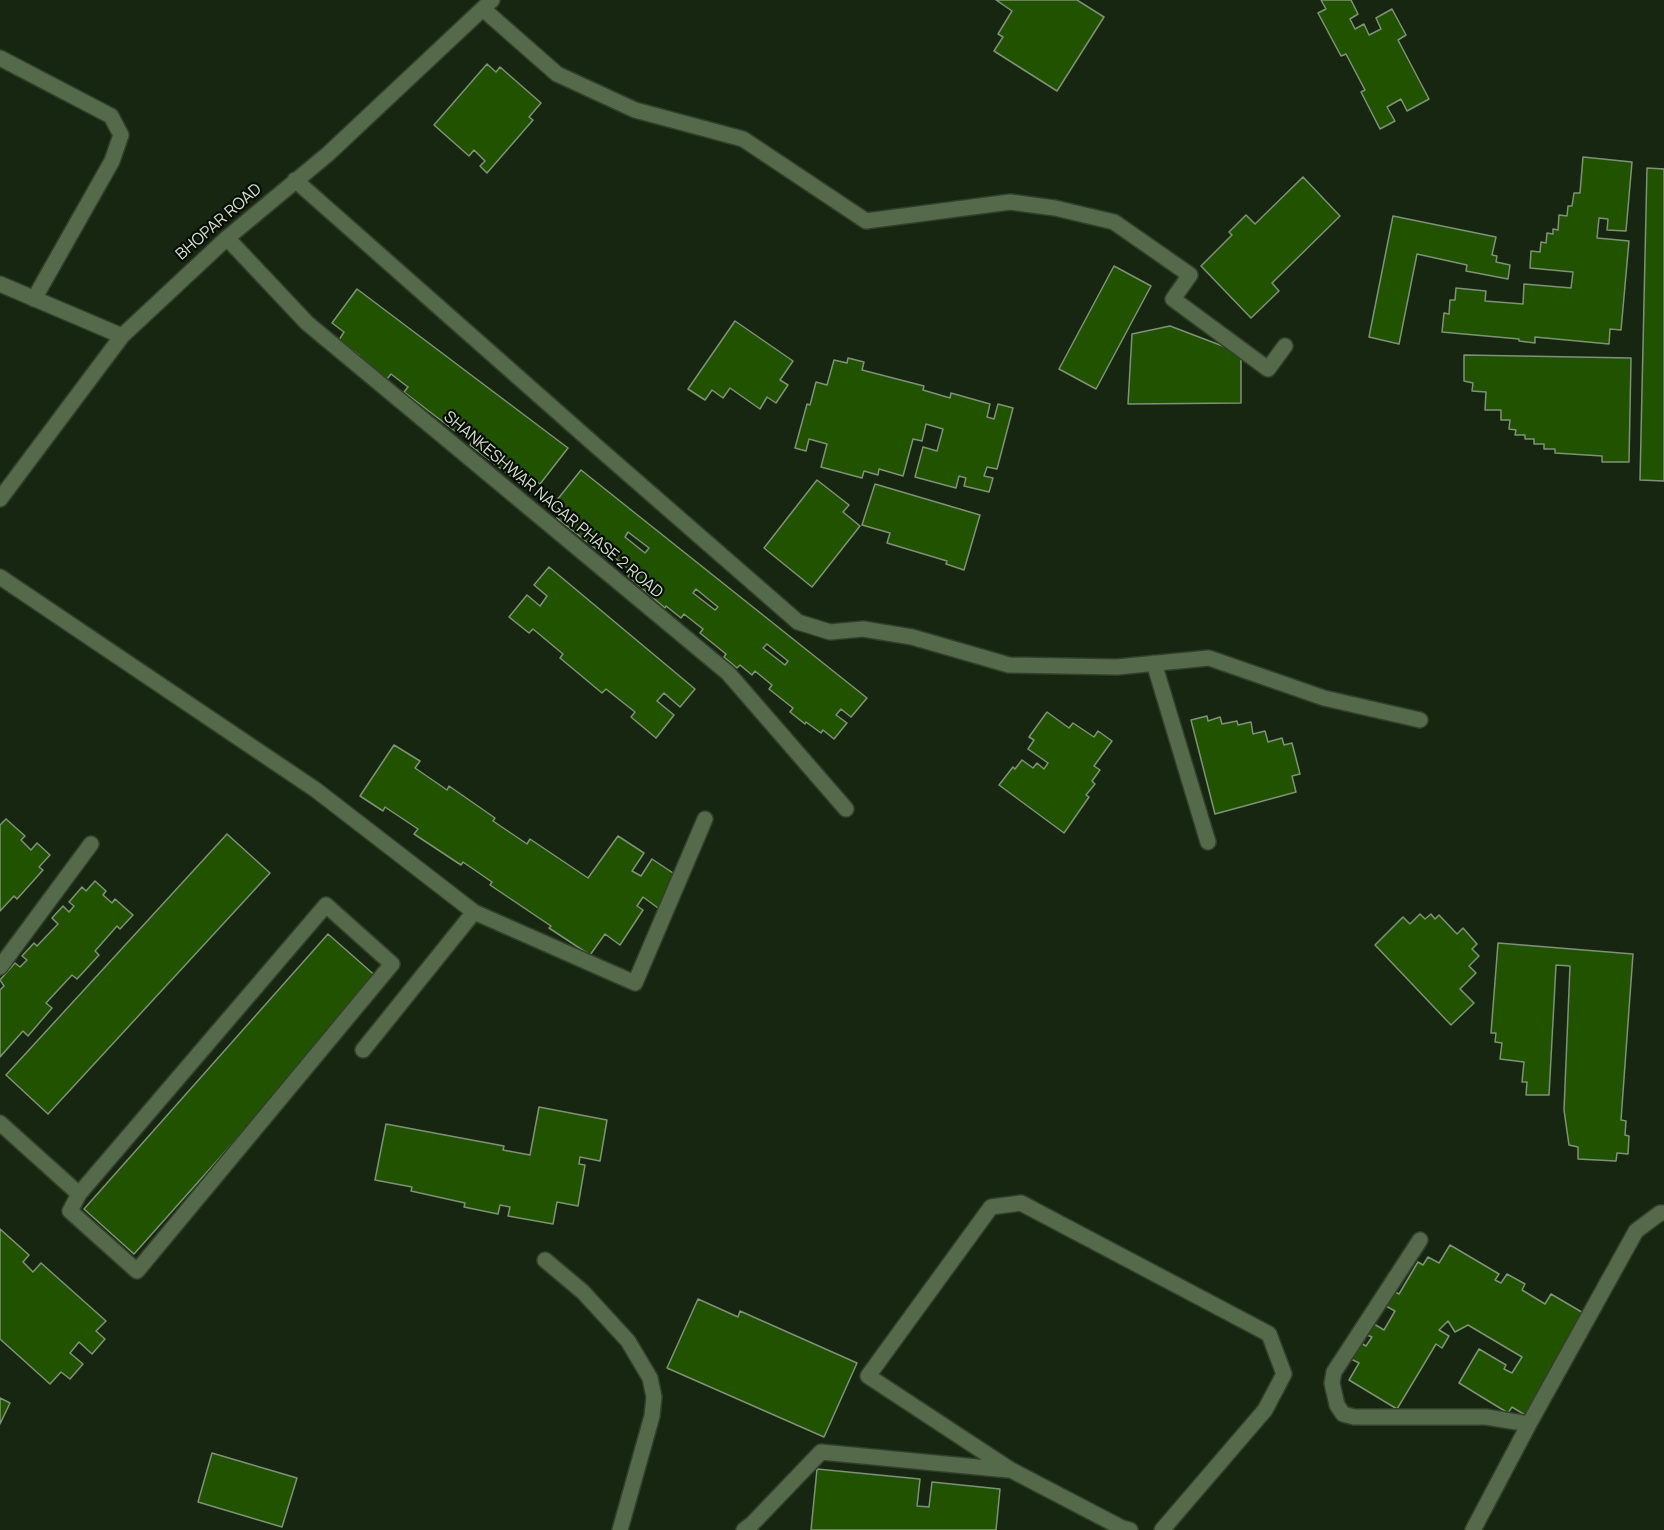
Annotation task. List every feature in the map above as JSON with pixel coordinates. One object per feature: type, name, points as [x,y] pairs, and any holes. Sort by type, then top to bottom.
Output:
[{"type":"street","name":"BHOPAR ROAD","points":[[0,499],[122,336],[226,238],[328,154],[487,4]]},
{"type":"street","points":[[487,4],[557,74],[635,110],[743,140],[866,221],[1010,202],[1055,208],[1114,222],[1190,275],[1173,299],[1269,369],[1285,346]]},
{"type":"street","points":[[0,58],[111,116],[121,135],[112,160],[34,299]]},
{"type":"street","points":[[295,180],[798,622],[830,632],[863,629],[912,637],[1009,665],[1117,667],[1209,658],[1324,698],[1420,720]]},
{"type":"street","name":"SHANKESHWAR NAGAR PHASE 2 ROAD","points":[[226,238],[307,323],[728,673],[846,809]]},
{"type":"street","points":[[0,284],[122,336]]},
{"type":"street","points":[[0,577],[316,790],[474,912],[635,983],[705,819]]},
{"type":"street","points":[[1154,663],[1208,842]]},
{"type":"street","points":[[0,967],[91,844]]},
{"type":"street","points":[[326,905],[392,964],[137,1271],[70,1211],[79,1194],[326,905]]},
{"type":"street","points":[[363,1050],[474,912]]},
{"type":"street","points":[[0,1123],[79,1194]]},
{"type":"street","points":[[1130,1530],[1122,1528],[1011,1470],[868,1376],[991,1207],[1021,1203],[1269,1334],[1284,1374],[1265,1410],[1161,1530]]},
{"type":"street","points":[[1473,1530],[1636,1231],[1660,1213],[1664,1213]]},
{"type":"street","points":[[1420,1240],[1334,1372],[1332,1383],[1337,1405],[1343,1414],[1354,1417],[1486,1417],[1529,1424]]},
{"type":"street","points":[[545,1260],[583,1293],[628,1341],[650,1378],[654,1397],[652,1416],[620,1530]]},
{"type":"street","points":[[744,1530],[821,1452],[1011,1470]]},
{"type":"building","points":[[996,0],[1077,0],[1104,17],[1057,91],[994,51],[1003,37],[998,34],[1012,11]]},
{"type":"building","points":[[1321,0],[1351,0],[1358,14],[1350,19],[1355,29],[1364,24],[1369,35],[1381,29],[1376,18],[1392,9],[1406,35],[1398,40],[1429,99],[1407,111],[1401,99],[1387,107],[1395,121],[1380,129],[1361,92],[1365,90],[1346,54],[1341,56],[1318,13],[1326,9]]},
{"type":"building","points":[[487,64],[496,72],[500,67],[541,103],[529,117],[533,120],[487,173],[480,166],[485,161],[474,150],[469,156],[434,125]]},
{"type":"building","points":[[1583,157],[1632,162],[1626,231],[1607,230],[1608,219],[1599,218],[1597,238],[1629,241],[1621,330],[1610,329],[1609,344],[1535,337],[1535,343],[1519,341],[1519,339],[1442,332],[1444,313],[1449,314],[1450,300],[1455,300],[1456,288],[1486,291],[1485,301],[1523,304],[1524,284],[1571,288],[1573,272],[1530,268],[1531,251],[1540,252],[1541,242],[1546,243],[1547,233],[1553,234],[1553,229],[1558,230],[1559,215],[1567,216],[1568,206],[1572,206],[1574,193],[1580,193]]},
{"type":"building","points":[[1647,168],[1664,169],[1664,481],[1640,480]]},
{"type":"building","points":[[1303,177],[1340,216],[1272,283],[1279,291],[1251,318],[1201,266],[1232,235],[1229,232],[1246,215],[1255,224]]},
{"type":"building","points":[[1393,216],[1496,237],[1492,255],[1497,256],[1496,262],[1510,265],[1508,279],[1466,271],[1467,265],[1417,254],[1399,344],[1369,337]]},
{"type":"building","points":[[1114,266],[1151,286],[1096,389],[1059,369]]},
{"type":"building","points":[[357,289],[568,448],[540,484],[528,475],[521,484],[470,445],[474,438],[459,427],[455,431],[404,392],[408,387],[391,374],[387,379],[339,340],[344,332],[332,323]]},
{"type":"building","points":[[735,321],[793,361],[780,380],[788,385],[776,403],[767,397],[760,409],[730,388],[723,398],[712,390],[705,400],[688,389]]},
{"type":"building","points":[[1170,326],[1241,353],[1241,403],[1128,404],[1132,334]]},
{"type":"building","points":[[1464,355],[1631,358],[1629,462],[1602,462],[1602,456],[1555,453],[1555,449],[1544,449],[1544,444],[1534,444],[1534,439],[1525,439],[1525,435],[1515,435],[1516,430],[1509,429],[1510,420],[1501,420],[1501,410],[1485,410],[1486,392],[1472,391],[1473,383],[1464,381]]},
{"type":"building","points":[[848,358],[864,362],[862,370],[924,386],[923,390],[950,398],[951,393],[990,404],[987,417],[994,419],[998,404],[1013,408],[997,469],[987,467],[984,476],[993,478],[989,492],[964,486],[966,478],[959,476],[956,488],[915,477],[923,447],[937,451],[943,429],[926,424],[922,441],[913,439],[903,476],[879,469],[878,475],[864,471],[862,478],[821,467],[827,444],[809,439],[806,451],[795,448],[807,404],[810,405],[816,382],[827,385],[834,360],[847,363]]},
{"type":"building","points":[[581,470],[867,698],[851,717],[841,709],[836,715],[847,723],[834,739],[823,730],[821,733],[806,722],[805,724],[790,712],[793,708],[769,689],[772,685],[755,671],[752,675],[740,665],[737,668],[724,657],[726,654],[700,633],[703,629],[684,614],[681,618],[666,606],[665,608],[628,576],[632,572],[614,557],[611,561],[557,518],[561,512],[553,505]],"holes":[[[628,532],[649,548],[645,553],[625,537]],[[696,589],[718,607],[715,610],[693,593]],[[767,644],[788,661],[785,665],[763,648]]]},
{"type":"building","points":[[817,480],[849,505],[843,512],[860,526],[812,587],[764,548]]},
{"type":"building","points":[[875,484],[980,515],[964,570],[946,564],[947,561],[887,543],[890,533],[862,525]]},
{"type":"building","points":[[549,567],[695,689],[680,707],[664,693],[657,701],[674,715],[656,738],[631,717],[635,712],[606,689],[602,693],[560,658],[563,654],[533,629],[529,633],[509,617],[527,595],[540,606],[547,596],[534,585]]},
{"type":"building","points":[[1047,712],[1069,728],[1073,723],[1094,737],[1098,731],[1112,741],[1094,766],[1100,770],[1092,781],[1095,784],[1086,795],[1089,797],[1064,833],[999,785],[1013,767],[1015,769],[1022,760],[1033,768],[1037,763],[1044,769],[1048,763],[1028,749],[1034,740],[1029,737]]},
{"type":"building","points":[[1207,716],[1208,721],[1220,717],[1222,724],[1237,721],[1238,725],[1251,722],[1253,734],[1265,731],[1268,742],[1282,738],[1284,745],[1292,743],[1300,774],[1292,776],[1296,792],[1215,814],[1191,720]]},
{"type":"building","points":[[394,745],[420,761],[415,768],[447,790],[449,786],[495,818],[493,821],[527,844],[530,839],[588,878],[618,836],[644,853],[632,871],[641,876],[652,859],[679,877],[658,908],[643,897],[637,906],[643,910],[620,945],[605,934],[590,955],[490,885],[492,882],[463,862],[461,865],[414,834],[418,829],[385,807],[383,811],[360,796]]},
{"type":"building","points":[[6,819],[25,836],[21,840],[31,850],[37,843],[50,855],[39,867],[43,870],[17,899],[14,896],[0,911],[0,825]]},
{"type":"building","points":[[227,834],[270,873],[48,1114],[6,1075]]},
{"type":"building","points":[[95,881],[106,891],[103,895],[112,903],[115,899],[133,915],[120,929],[117,926],[95,951],[99,955],[77,979],[72,975],[46,1003],[52,1008],[28,1036],[23,1031],[0,1057],[0,990],[4,986],[0,980],[15,963],[20,967],[27,960],[22,956],[34,943],[37,946],[58,924],[52,918],[63,906],[69,912],[74,906],[69,902],[82,887],[86,891]]},
{"type":"building","points":[[1420,914],[1425,919],[1431,914],[1435,919],[1439,915],[1457,934],[1463,928],[1477,944],[1472,949],[1479,956],[1469,966],[1476,973],[1460,989],[1474,1003],[1451,1025],[1375,945],[1403,917],[1410,924]]},
{"type":"building","points":[[328,934],[379,979],[134,1254],[84,1209]]},
{"type":"building","points":[[1498,943],[1633,954],[1621,1120],[1626,1121],[1625,1135],[1629,1136],[1628,1154],[1617,1153],[1616,1161],[1578,1159],[1578,1147],[1569,1145],[1564,1110],[1570,966],[1556,965],[1549,1095],[1526,1095],[1527,1082],[1522,1082],[1524,1062],[1500,1059],[1502,1043],[1495,1042],[1496,1033],[1491,1033]]},
{"type":"building","points":[[539,1107],[607,1120],[600,1161],[580,1157],[579,1164],[585,1165],[578,1206],[557,1202],[553,1224],[508,1216],[510,1207],[500,1205],[498,1214],[464,1207],[465,1203],[411,1191],[412,1187],[375,1180],[386,1124],[504,1146],[503,1150],[530,1155]]},
{"type":"building","points":[[0,1229],[29,1255],[23,1262],[33,1272],[41,1263],[106,1321],[96,1331],[105,1339],[92,1354],[79,1342],[70,1353],[83,1364],[70,1379],[61,1372],[50,1384],[0,1339]]},
{"type":"building","points":[[1450,1245],[1499,1274],[1495,1280],[1501,1283],[1507,1274],[1525,1284],[1522,1290],[1545,1304],[1551,1294],[1585,1314],[1525,1415],[1512,1407],[1508,1413],[1459,1383],[1479,1349],[1506,1365],[1504,1369],[1512,1373],[1522,1357],[1468,1325],[1455,1332],[1448,1321],[1439,1330],[1449,1336],[1442,1348],[1436,1344],[1397,1409],[1349,1380],[1359,1363],[1351,1359],[1361,1343],[1366,1346],[1372,1337],[1367,1335],[1374,1324],[1384,1330],[1395,1311],[1384,1305],[1393,1291],[1399,1294],[1418,1262],[1423,1265],[1428,1257],[1439,1263]]},
{"type":"building","points":[[698,1299],[738,1317],[740,1311],[857,1363],[824,1437],[667,1368]]},
{"type":"building","points":[[0,1398],[10,1403],[0,1424]]},
{"type":"building","points":[[212,1453],[297,1478],[282,1527],[198,1502]]},
{"type":"building","points":[[817,1469],[920,1479],[917,1506],[929,1507],[932,1482],[1000,1489],[996,1530],[811,1530]]}]
